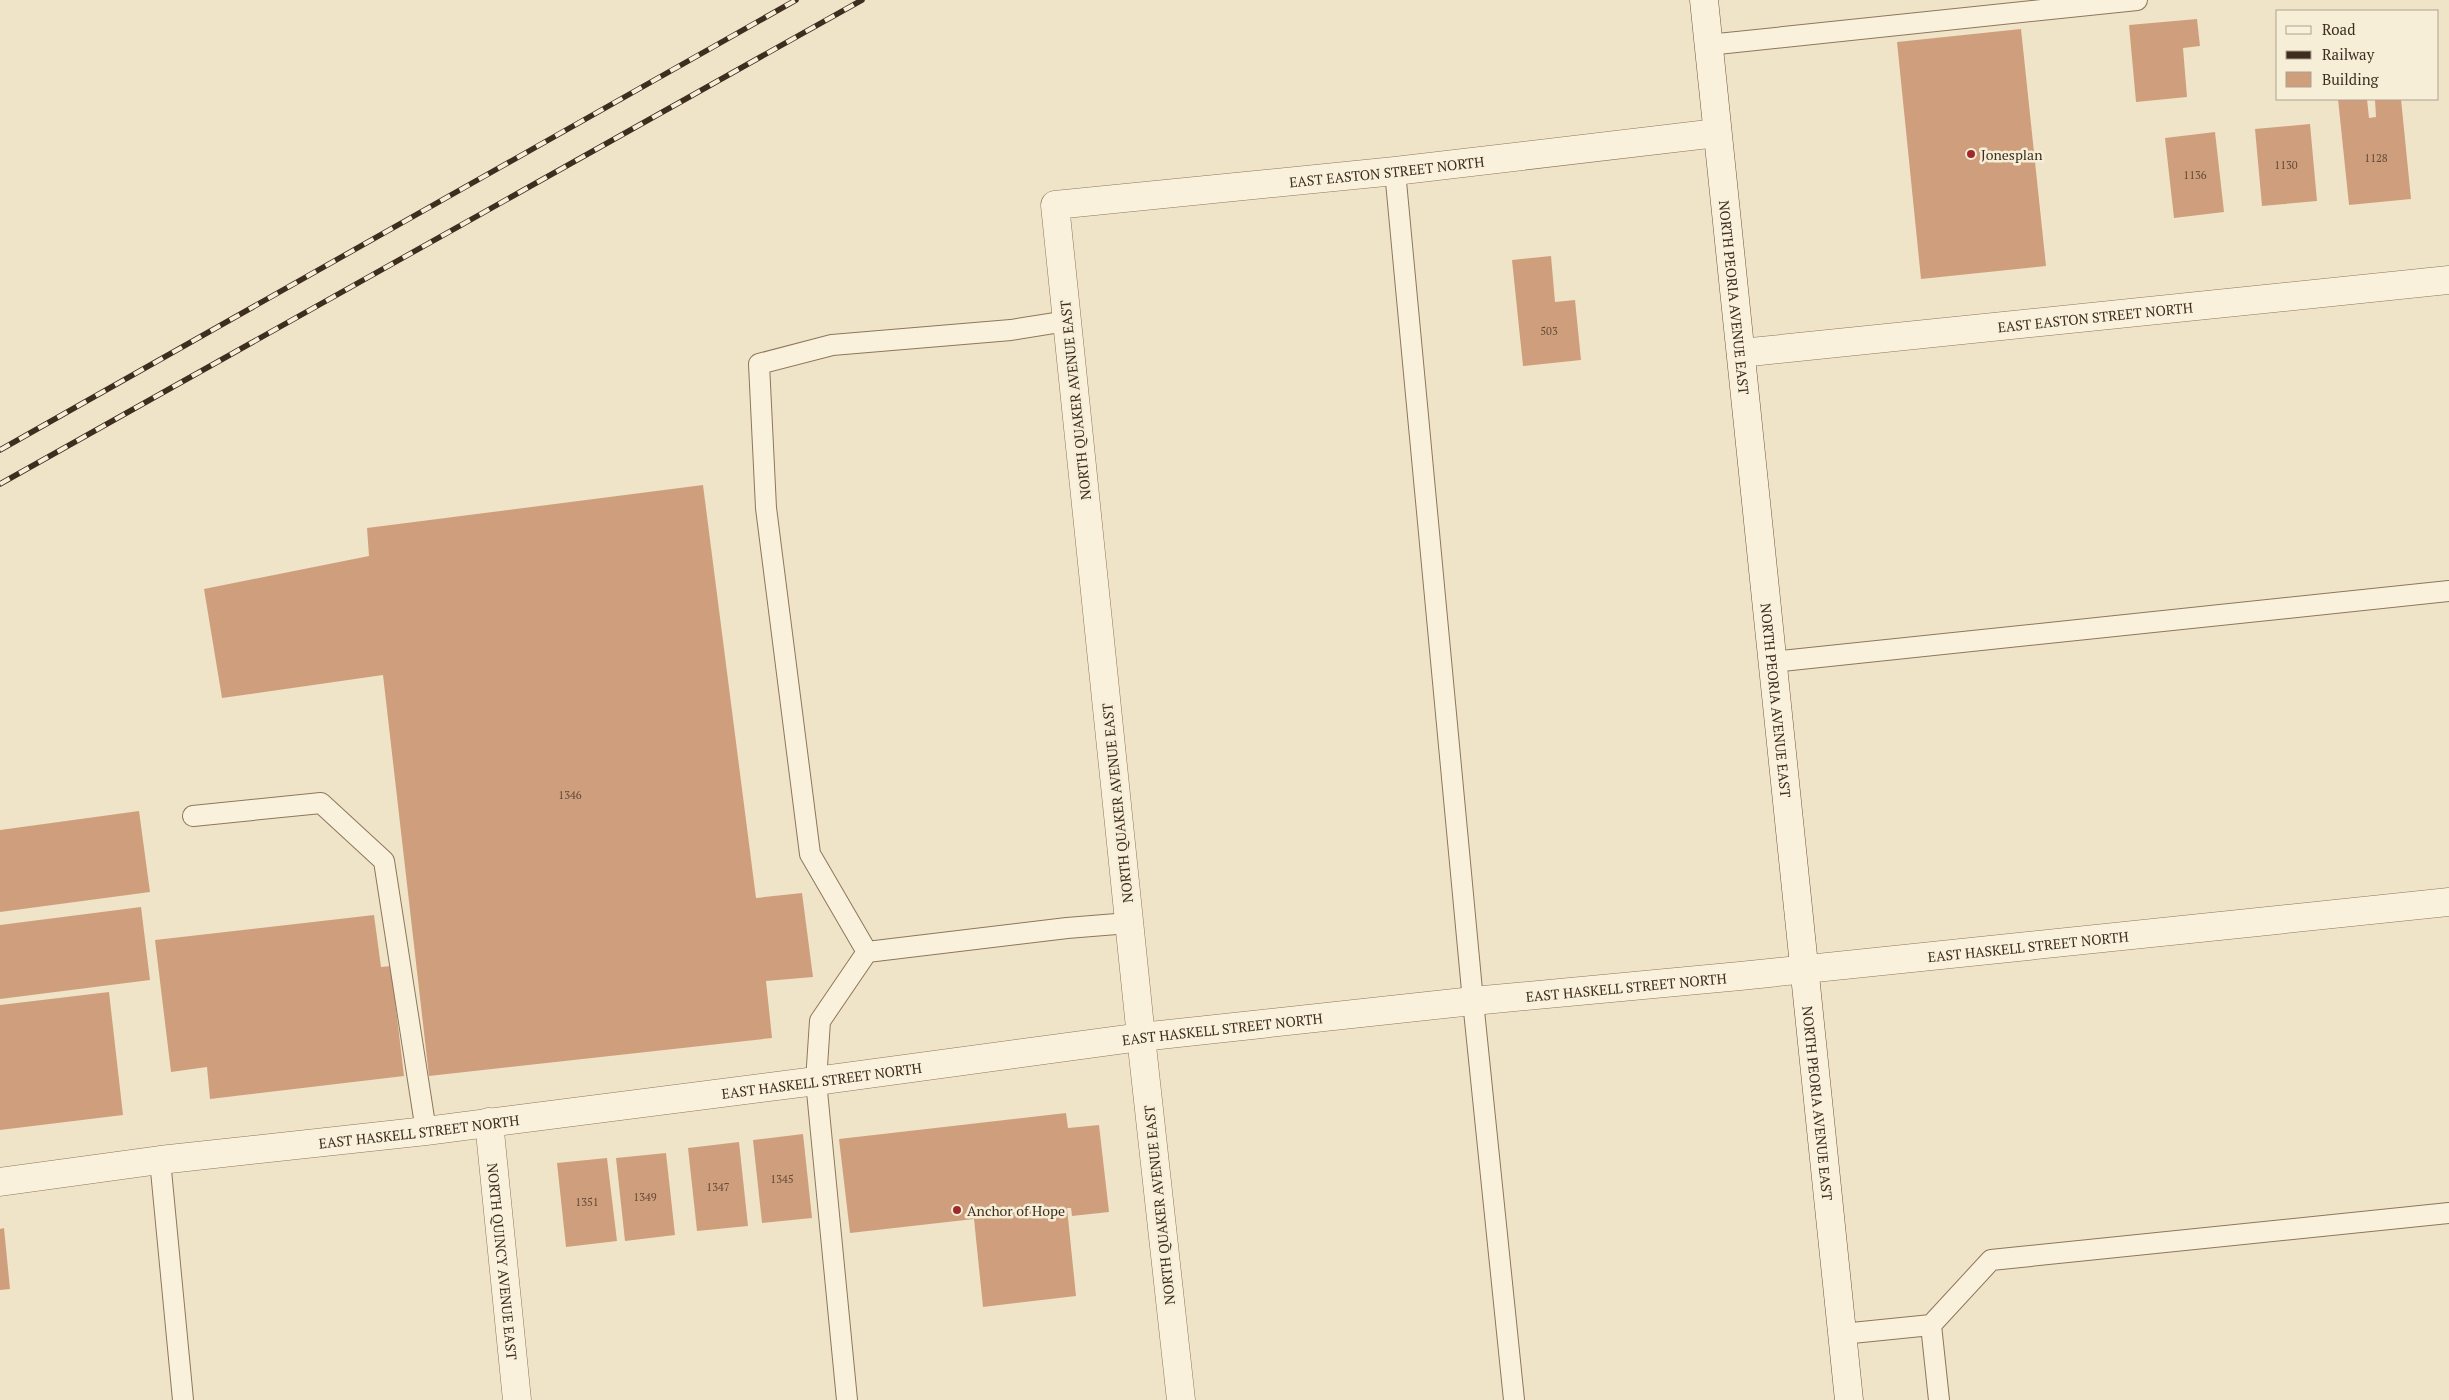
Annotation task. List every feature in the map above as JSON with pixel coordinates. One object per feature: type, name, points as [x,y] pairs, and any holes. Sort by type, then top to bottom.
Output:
[{"type":"street","name":"NORTH PEORIA AVENUE EAST","points":[[1704,0],[1849,1400]]},
{"type":"street","name":"EAST EASTON STREET NORTH","points":[[1055,205],[1395,171],[1717,133]]},
{"type":"street","name":"NORTH QUAKER AVENUE EAST","points":[[1055,205],[1140,1037],[1180,1400]]},
{"type":"street","name":"EAST EASTON STREET NORTH","points":[[1741,353],[2449,280]]},
{"type":"street","name":"EAST HASKELL STREET NORTH","points":[[0,1182],[160,1160],[426,1131],[816,1082],[1140,1037],[1473,1001],[2449,902]]},
{"type":"street","name":"NORTH QUINCY AVENUE EAST","points":[[489,1122],[517,1400]]},
{"type":"lane","points":[[1708,45],[2137,0]]},
{"type":"lane","points":[[1395,171],[1473,1001],[1514,1400]]},
{"type":"lane","points":[[867,952],[810,854],[766,508],[759,364],[832,345],[1011,330],[1067,321]]},
{"type":"lane","points":[[1772,662],[2449,590]]},
{"type":"lane","points":[[193,816],[321,804],[384,861],[426,1131]]},
{"type":"lane","points":[[848,1400],[816,1082],[820,1021],[867,952],[1067,928],[1129,923]]},
{"type":"lane","points":[[160,1160],[183,1400]]},
{"type":"lane","points":[[1842,1334],[1931,1325],[1991,1260],[2449,1213]]},
{"type":"lane","points":[[1931,1325],[1939,1400]]},
{"type":"building","points":[[2197,19],[2200,46],[2183,48],[2187,97],[2136,102],[2129,25]]},
{"type":"building","name":"Jonesplan","points":[[2021,29],[2046,266],[1921,279],[1897,42]]},
{"type":"building","points":[[2338,100],[2367,100],[2369,118],[2376,117],[2375,100],[2401,100],[2411,199],[2349,205]]},
{"type":"building","points":[[2310,124],[2317,201],[2262,206],[2255,129]]},
{"type":"building","points":[[2215,132],[2224,212],[2174,218],[2165,138]]},
{"type":"building","points":[[1551,256],[1555,302],[1575,300],[1581,360],[1523,366],[1512,260]]},
{"type":"building","points":[[703,485],[756,898],[802,893],[813,977],[766,981],[772,1038],[429,1076],[383,675],[222,698],[204,589],[369,556],[367,528]]},
{"type":"building","points":[[139,811],[150,892],[0,912],[0,830]]},
{"type":"building","points":[[141,907],[150,980],[0,999],[0,925]]},
{"type":"building","points":[[374,915],[381,967],[391,966],[404,1076],[210,1099],[207,1067],[171,1072],[155,940]]},
{"type":"building","points":[[109,992],[123,1115],[0,1130],[0,1005]]},
{"type":"building","name":"Anchor of Hope","points":[[1066,1113],[1068,1128],[1099,1125],[1109,1212],[1072,1216],[1071,1208],[1067,1208],[1076,1296],[983,1307],[974,1219],[850,1233],[839,1139]]},
{"type":"building","points":[[803,1134],[812,1218],[762,1223],[753,1140]]},
{"type":"building","points":[[739,1142],[748,1226],[697,1231],[688,1148]]},
{"type":"building","points":[[666,1153],[675,1235],[625,1241],[616,1158]]},
{"type":"building","points":[[607,1158],[617,1241],[566,1247],[557,1163]]},
{"type":"building","points":[[4,1228],[10,1289],[0,1290],[0,1229]]},
{"type":"railway","points":[[0,450],[796,0]]},
{"type":"railway","points":[[0,484],[862,0]]},
{"type":"place","name":"Jonesplan","points":[[1971,154]]},
{"type":"place","name":"Anchor of Hope","points":[[957,1210]]}]
